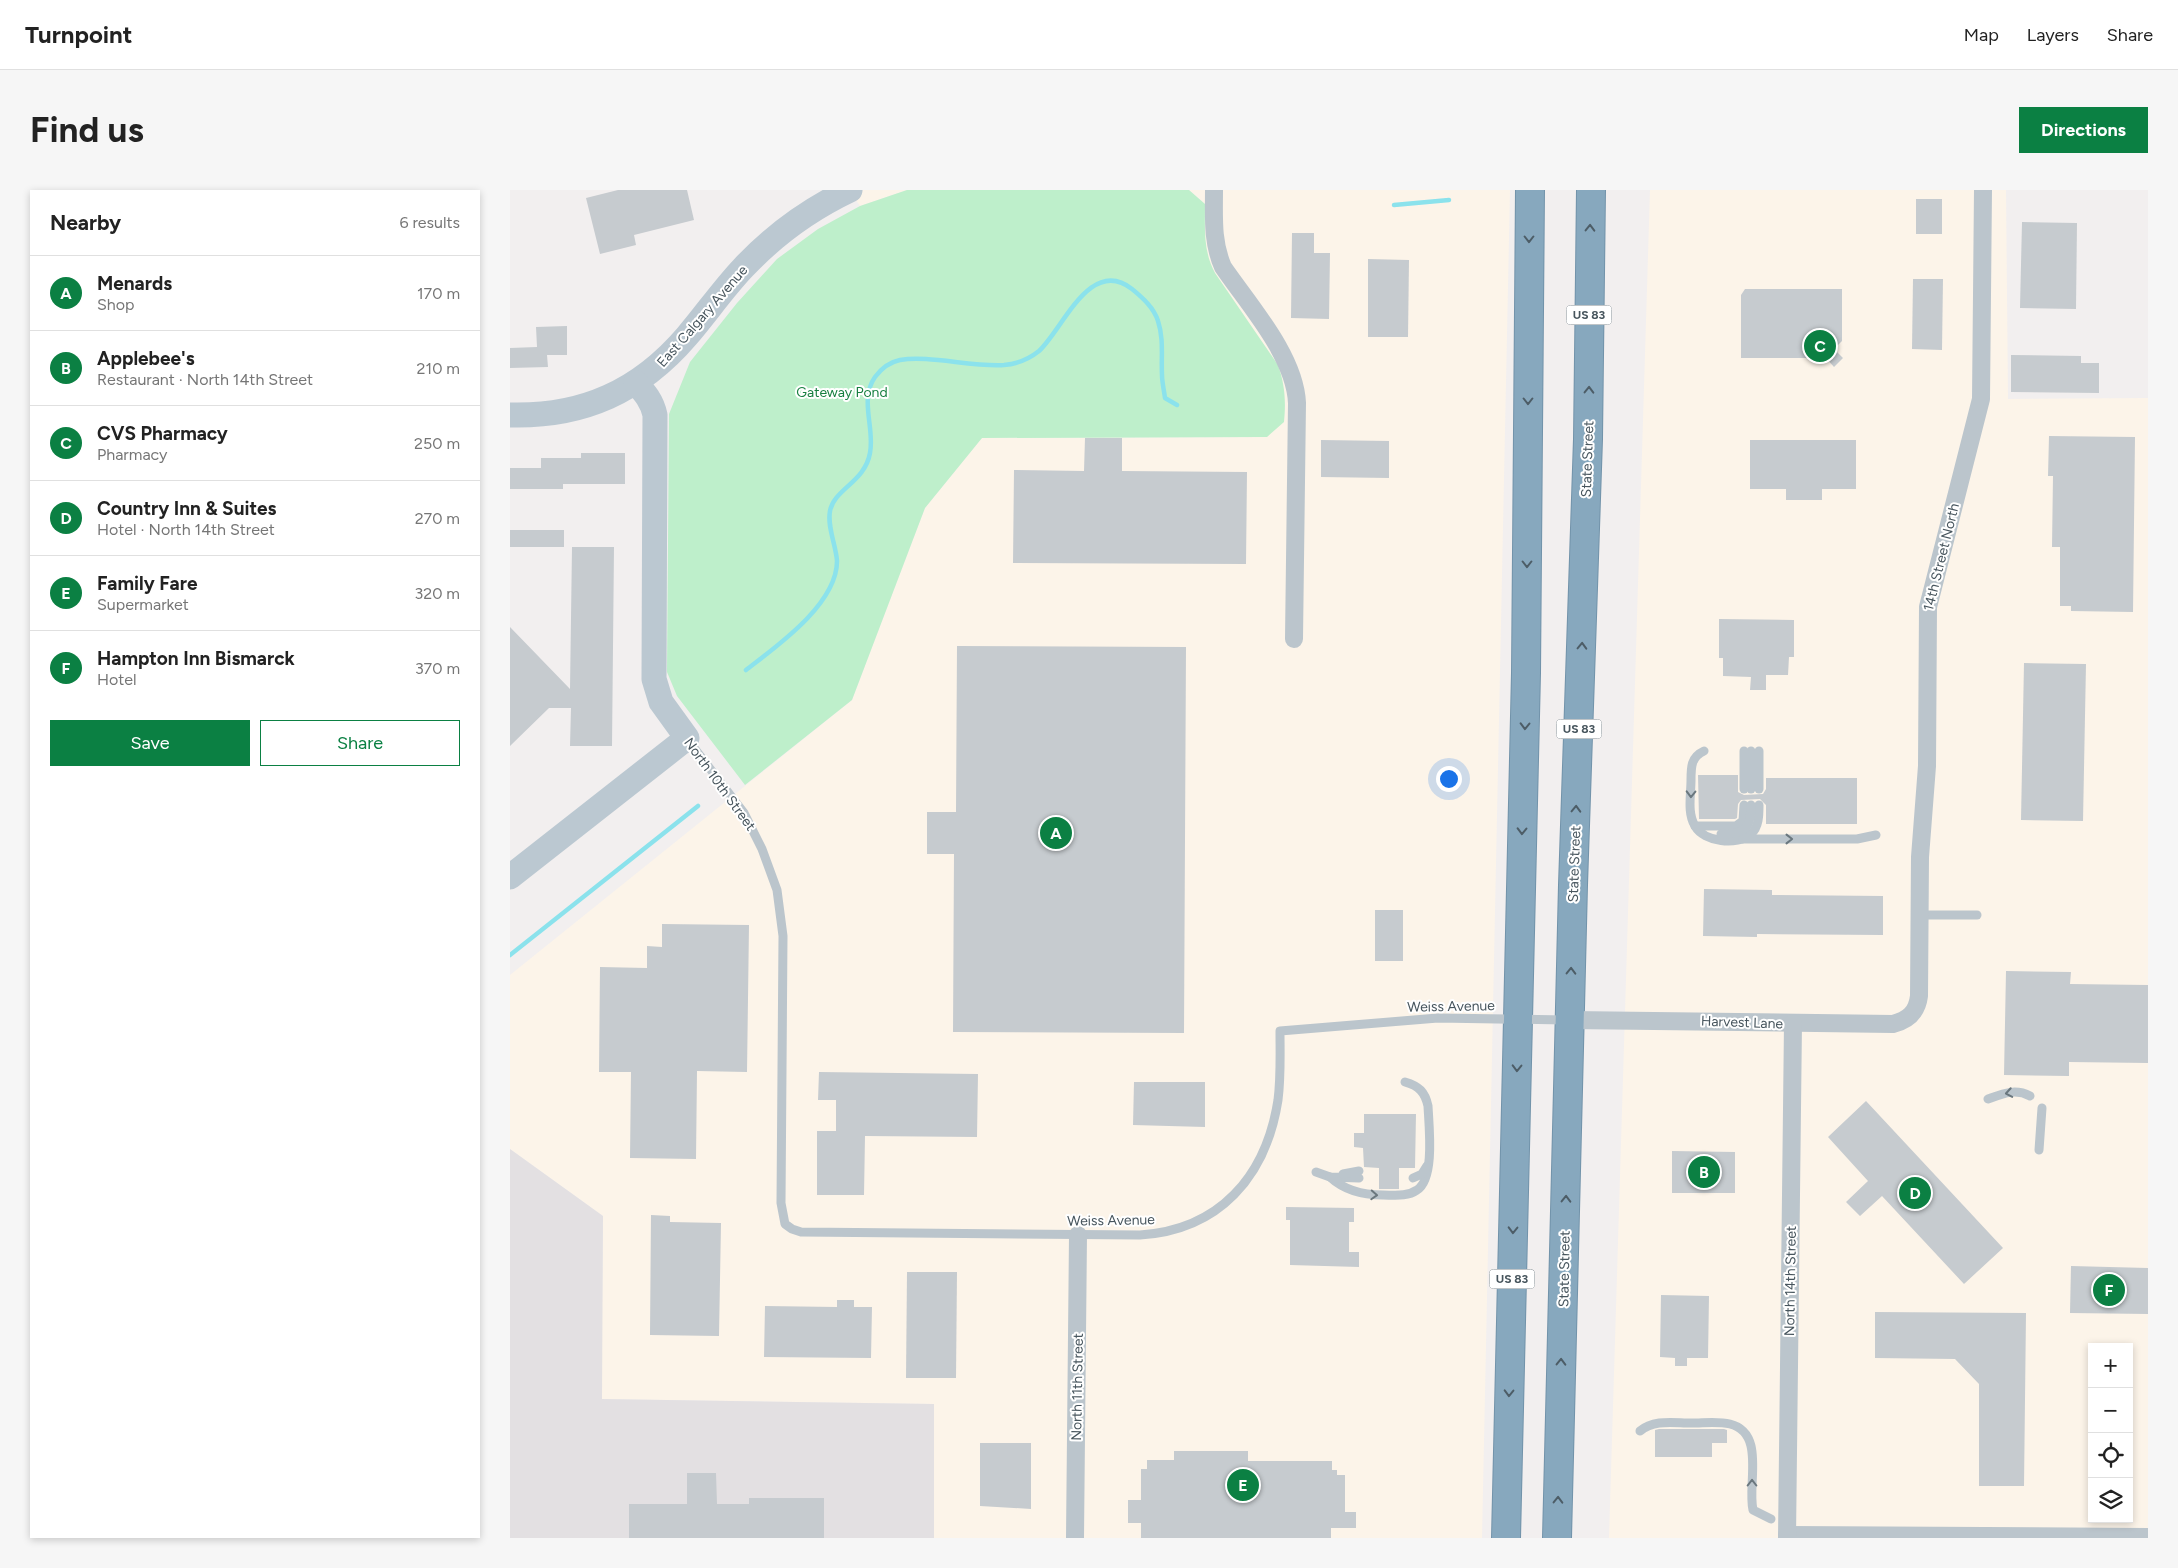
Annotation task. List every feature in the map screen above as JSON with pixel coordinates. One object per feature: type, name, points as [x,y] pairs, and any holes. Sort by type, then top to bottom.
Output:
[{"type":"highway","name":"US 83","points":[[1506,1538],[1526,673],[1530,190]]},
{"type":"highway","name":"State Street","points":[[1557,1538],[1570,1020],[1588,439],[1591,190]]},
{"type":"street","points":[[1214,190],[1214,233],[1217,255],[1223,267],[1286,360],[1295,383],[1294,639]]},
{"type":"street","name":"14th Street North","points":[[1912,1015],[1919,996],[1920,850],[1927,772],[1928,607],[1981,399],[1983,190]]},
{"type":"street","name":"East Calgary Avenue","points":[[510,415],[542,414],[565,410],[612,396],[636,383],[654,370],[670,354],[757,254],[835,193]]},
{"type":"street","name":"North 10th Street","points":[[636,383],[653,405],[655,415],[654,679],[661,702],[687,738]]},
{"type":"street","points":[[510,877],[687,738]]},
{"type":"street","name":"Harvest Lane","points":[[1570,1020],[1893,1024],[1912,1015]]},
{"type":"street","name":"North 14th Street","points":[[1787,1537],[1792,1023]]},
{"type":"street","name":"North 11th Street","points":[[1075,1538],[1078,1235]]},
{"type":"street","points":[[1787,1537],[2148,1537]]},
{"type":"lane","name":"North 10th Street","points":[[687,738],[744,813],[762,848],[776,890],[783,936],[781,1203],[785,1224]]},
{"type":"lane","points":[[1704,751],[1696,756],[1691,766],[1691,814],[1696,829],[1710,839],[1857,839],[1876,835]]},
{"type":"lane","points":[[1751,751],[1751,789],[1751,751]]},
{"type":"lane","points":[[1696,829],[1736,826],[1743,821],[1751,805],[1759,816],[1755,829],[1751,834],[1740,839]]},
{"type":"lane","points":[[1920,914],[1977,915]]},
{"type":"lane","name":"Weiss Avenue","points":[[785,1224],[792,1229],[812,1233],[1140,1235],[1170,1232],[1208,1216],[1240,1189],[1262,1154],[1274,1118],[1280,1078],[1280,1031],[1438,1018],[1570,1020]]},
{"type":"lane","points":[[1316,1172],[1330,1177],[1342,1186],[1360,1193],[1402,1195],[1418,1190],[1424,1184],[1429,1156],[1427,1099],[1419,1088],[1405,1082]]},
{"type":"lane","points":[[1988,1099],[2008,1092],[2021,1092],[2030,1096]]},
{"type":"lane","points":[[2039,1150],[2042,1108]]},
{"type":"lane","points":[[1414,1175],[1429,1156]]},
{"type":"lane","points":[[1330,1177],[1359,1174]]},
{"type":"lane","points":[[1640,1431],[1649,1425],[1660,1423],[1726,1424],[1743,1431],[1751,1445],[1753,1510],[1771,1519]]},
{"type":"shaded area","points":[[849,190],[907,190],[860,206]]},
{"type":"shaded area","points":[[1189,190],[1510,190],[1482,1538],[934,1538],[934,1404],[601,1399],[603,1216],[510,1149],[510,975],[852,700],[925,508],[982,438],[1267,437],[1215,273],[1208,259],[1204,242],[1205,204]]},
{"type":"shaded area","points":[[1650,190],[2006,190],[2008,399],[2148,398],[2148,1538],[1609,1538]]},
{"type":"shaded area","points":[[510,1149],[603,1216],[602,1399],[934,1404],[934,1538],[510,1538]]},
{"type":"green space","name":"Gateway Pond","points":[[907,190],[1189,190],[1205,204],[1205,231],[1208,256],[1215,273],[1278,365],[1284,393],[1284,422],[1267,437],[982,438],[925,508],[852,700],[745,785],[677,696],[667,672],[669,414],[690,362],[737,303],[777,259],[818,229],[860,206]]},
{"type":"building","points":[[618,190],[687,190],[694,220],[634,235],[636,245],[600,254],[586,198]]},
{"type":"building","points":[[1916,199],[1942,199],[1942,234],[1916,234]]},
{"type":"building","points":[[2022,222],[2077,223],[2076,309],[2020,308]]},
{"type":"building","points":[[1292,233],[1314,233],[1314,253],[1330,253],[1329,319],[1291,318]]},
{"type":"building","points":[[1368,259],[1409,260],[1408,337],[1368,337]]},
{"type":"building","points":[[1913,279],[1943,279],[1942,350],[1912,349]]},
{"type":"building","points":[[1745,289],[1842,289],[1842,341],[1834,349],[1843,358],[1834,367],[1826,358],[1741,358],[1741,295]]},
{"type":"building","points":[[567,326],[567,355],[547,355],[548,367],[510,368],[510,348],[537,347],[536,327]]},
{"type":"building","points":[[2011,355],[2081,356],[2081,363],[2099,363],[2099,393],[2011,392]]},
{"type":"building","points":[[2049,436],[2135,437],[2133,612],[2071,611],[2071,606],[2060,606],[2060,547],[2052,547],[2053,476],[2048,476]]},
{"type":"building","points":[[1085,438],[1122,438],[1122,471],[1247,472],[1246,564],[1013,563],[1014,470],[1084,471]]},
{"type":"building","points":[[1321,440],[1389,441],[1389,478],[1321,477]]},
{"type":"building","points":[[1750,440],[1856,440],[1856,489],[1822,489],[1822,500],[1786,500],[1786,489],[1750,489]]},
{"type":"building","points":[[581,453],[625,453],[625,484],[563,484],[563,489],[510,489],[510,468],[541,468],[541,458],[581,458]]},
{"type":"building","points":[[510,530],[564,530],[564,547],[510,547]]},
{"type":"building","points":[[572,547],[614,547],[612,746],[570,746],[571,708],[549,708],[510,746],[510,627],[570,689]]},
{"type":"building","points":[[1719,619],[1794,620],[1794,657],[1789,657],[1788,675],[1766,675],[1766,690],[1750,690],[1751,677],[1723,676],[1723,658],[1719,658]]},
{"type":"building","points":[[957,646],[1186,647],[1184,1033],[953,1032],[954,854],[927,854],[927,812],[956,812]]},
{"type":"building","points":[[2024,663],[2086,664],[2083,821],[2021,820]]},
{"type":"building","points":[[1698,775],[1738,775],[1738,792],[1744,795],[1763,794],[1766,789],[1766,778],[1857,778],[1857,824],[1766,824],[1766,805],[1760,799],[1741,800],[1738,804],[1737,818],[1735,819],[1699,819]]},
{"type":"building","points":[[1704,889],[1772,890],[1772,895],[1883,896],[1883,935],[1757,934],[1757,937],[1703,936]]},
{"type":"building","points":[[1375,910],[1403,910],[1403,961],[1375,961]]},
{"type":"building","points":[[662,924],[749,925],[747,1072],[697,1071],[696,1159],[630,1158],[631,1072],[599,1072],[600,967],[647,968],[647,946],[662,947]]},
{"type":"building","points":[[2006,971],[2071,972],[2070,984],[2148,985],[2148,1063],[2069,1062],[2069,1076],[2004,1075]]},
{"type":"building","points":[[819,1072],[978,1074],[977,1137],[865,1136],[864,1195],[817,1195],[817,1131],[836,1131],[836,1100],[818,1100]]},
{"type":"building","points":[[1134,1082],[1205,1082],[1205,1127],[1133,1125]]},
{"type":"building","points":[[1866,1101],[2003,1248],[1964,1284],[1882,1196],[1860,1216],[1846,1202],[1868,1181],[1828,1137]]},
{"type":"building","points":[[1364,1114],[1416,1114],[1415,1168],[1399,1168],[1399,1189],[1379,1189],[1379,1168],[1364,1167],[1363,1148],[1354,1147],[1354,1133],[1364,1133]]},
{"type":"building","points":[[1672,1151],[1735,1152],[1735,1193],[1672,1193]]},
{"type":"building","points":[[1286,1207],[1354,1208],[1354,1222],[1349,1222],[1349,1252],[1359,1252],[1359,1267],[1290,1265],[1290,1220],[1286,1220]]},
{"type":"building","points":[[651,1215],[670,1216],[670,1222],[721,1223],[719,1336],[650,1335]]},
{"type":"building","points":[[2071,1266],[2148,1268],[2148,1314],[2070,1313]]},
{"type":"building","points":[[907,1272],[957,1272],[956,1378],[906,1378]]},
{"type":"building","points":[[1661,1295],[1709,1296],[1708,1358],[1687,1358],[1687,1366],[1675,1366],[1675,1358],[1660,1357]]},
{"type":"building","points":[[837,1300],[854,1300],[854,1307],[872,1307],[871,1358],[764,1357],[765,1306],[837,1307]]},
{"type":"building","points":[[1875,1312],[2026,1313],[2024,1486],[1979,1486],[1979,1384],[1955,1359],[1875,1358]]},
{"type":"building","points":[[1724,1429],[1727,1430],[1727,1443],[1712,1443],[1712,1457],[1655,1457],[1655,1430]]},
{"type":"building","points":[[980,1443],[1031,1443],[1031,1509],[980,1506]]},
{"type":"building","points":[[1174,1451],[1248,1451],[1248,1461],[1332,1461],[1332,1470],[1337,1470],[1337,1475],[1345,1475],[1345,1512],[1356,1512],[1356,1528],[1331,1528],[1331,1538],[1141,1538],[1141,1523],[1128,1523],[1128,1500],[1141,1500],[1141,1469],[1147,1469],[1147,1460],[1174,1460]]},
{"type":"building","points":[[687,1473],[716,1473],[717,1504],[749,1504],[749,1498],[824,1498],[824,1538],[629,1538],[629,1504],[687,1504]]},
{"type":"waterway","points":[[1394,205],[1449,200]]},
{"type":"waterway","points":[[746,670],[803,623],[827,593],[834,577],[837,561],[829,517],[830,511],[837,497],[856,478],[867,463],[871,444],[868,395],[875,377],[889,364],[911,359],[991,365],[1022,361],[1039,351],[1079,299],[1090,288],[1103,282],[1117,281],[1140,296],[1156,316],[1161,334],[1162,378],[1165,398],[1177,405]]},
{"type":"waterway","points":[[510,955],[698,806]]},
{"type":"place","name":"CVS Pharmacy","points":[[1820,346]]},
{"type":"place","name":"Menards","points":[[1056,833]]},
{"type":"place","name":"Applebee's","points":[[1704,1172]]},
{"type":"place","name":"Country Inn & Suites","points":[[1915,1193]]},
{"type":"place","name":"Hampton Inn Bismarck","points":[[2109,1290]]},
{"type":"place","name":"Family Fare","points":[[1243,1485]]}]
